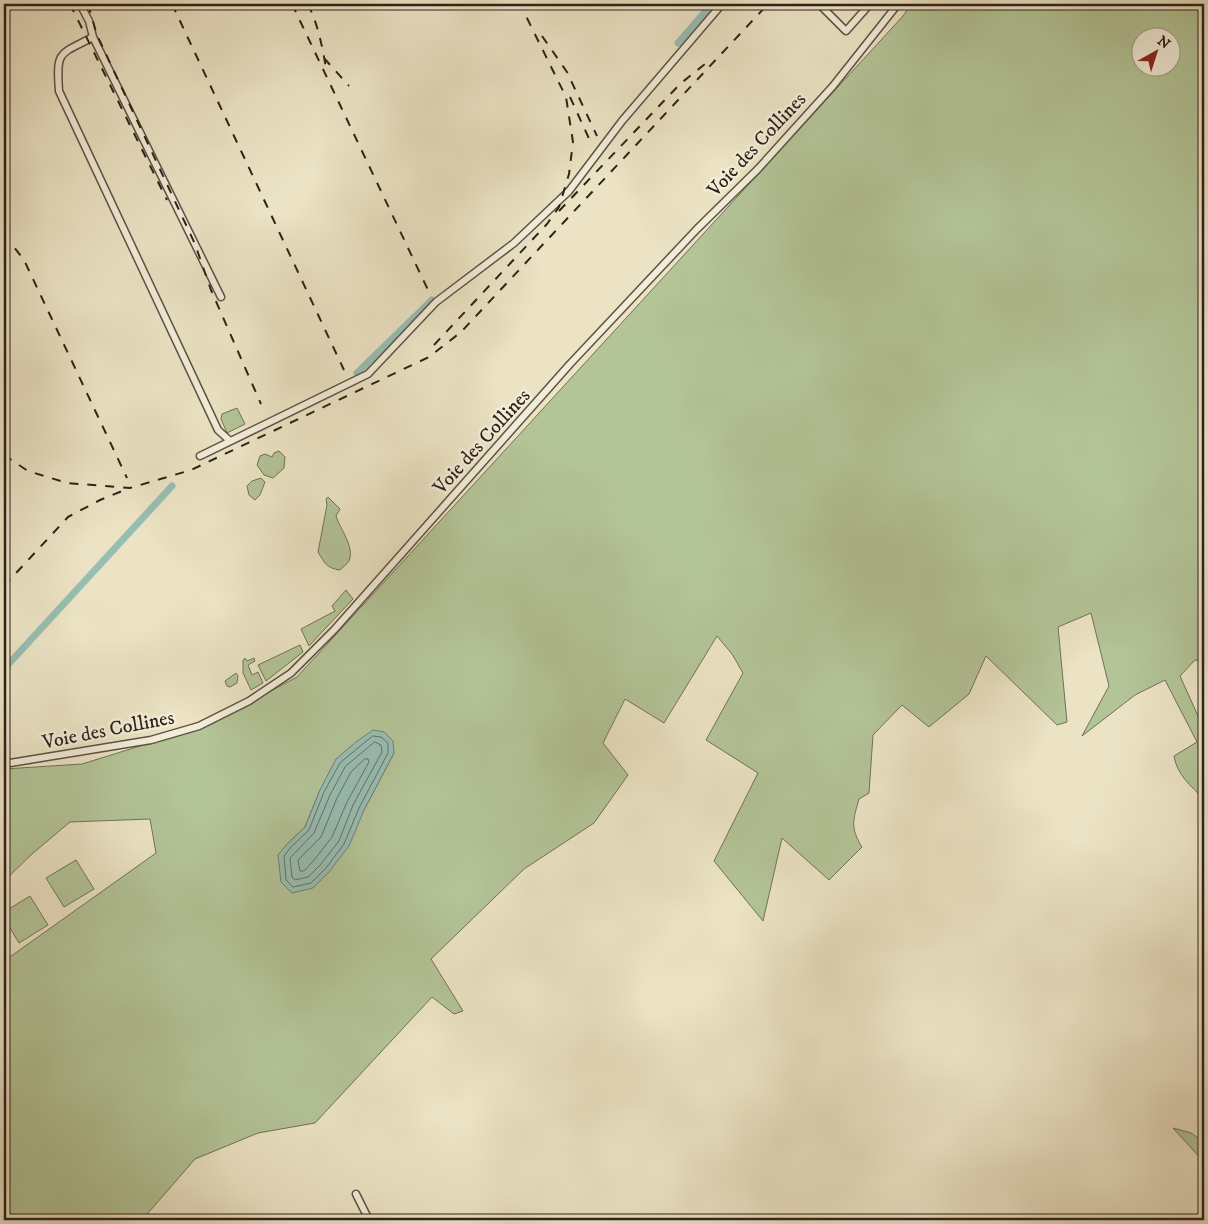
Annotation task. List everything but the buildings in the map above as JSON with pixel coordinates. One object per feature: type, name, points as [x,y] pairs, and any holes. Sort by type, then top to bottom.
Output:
[{"type":"street","points":[[80,4],[89,21],[93,37],[221,298]]},
{"type":"street","points":[[200,456],[368,374],[436,302],[514,243],[569,191],[622,121],[722,4]]},
{"type":"street","points":[[820,4],[846,31],[870,4]]},
{"type":"street","name":"Voie des Collines","points":[[4,764],[151,740],[199,726],[249,701],[291,672],[334,630],[570,364],[697,229],[758,169],[827,93],[898,4]]},
{"type":"street","points":[[93,37],[65,50],[57,64],[59,91],[217,427],[230,440]]},
{"type":"street","points":[[356,1194],[369,1220]]},
{"type":"green space","points":[[911,4],[1204,4],[1204,661],[1195,660],[1180,676],[1204,726],[1204,799],[1185,780],[1176,763],[1174,756],[1197,742],[1165,680],[1135,695],[1082,736],[1109,686],[1091,613],[1058,627],[1067,722],[1057,725],[986,656],[969,694],[929,727],[902,705],[873,735],[869,793],[859,799],[854,818],[854,829],[862,847],[829,880],[782,838],[763,921],[714,861],[758,773],[706,740],[743,673],[732,654],[717,636],[664,723],[625,699],[603,743],[628,775],[594,823],[524,869],[431,959],[463,1011],[454,1014],[432,997],[315,1123],[258,1133],[195,1159],[142,1220],[4,1220],[4,955],[7,959],[156,853],[150,819],[70,822],[4,881],[4,769],[82,764],[182,733],[224,716],[297,677],[903,16]],"holes":[[[394,753],[364,810],[287,844],[305,827],[320,790]]]},
{"type":"green space","points":[[237,408],[245,424],[227,433],[221,419],[222,414]]},
{"type":"green space","points":[[279,451],[285,457],[284,468],[273,478],[264,475],[257,465],[260,456],[265,454],[272,457],[274,453]]},
{"type":"green space","points":[[261,478],[265,482],[260,495],[255,500],[249,495],[247,486],[252,481]]},
{"type":"green space","points":[[328,497],[340,509],[336,516],[350,550],[349,561],[340,570],[324,562],[318,552],[327,505],[326,499]]},
{"type":"green space","points":[[346,590],[353,599],[309,646],[301,629],[335,611],[332,606]]},
{"type":"green space","points":[[300,645],[303,652],[266,681],[258,665]]},
{"type":"green space","points":[[245,658],[247,661],[254,658],[255,661],[248,665],[252,675],[258,672],[263,683],[251,690],[243,673],[243,660]]},
{"type":"green space","points":[[236,673],[238,676],[237,683],[230,687],[227,686],[225,681]]},
{"type":"green space","points":[[76,860],[94,889],[64,907],[46,878]]},
{"type":"green space","points":[[30,896],[48,925],[19,943],[4,918],[4,912]]},
{"type":"green space","points":[[1173,1128],[1191,1133],[1204,1142],[1204,1162]]},
{"type":"water","points":[[373,730],[384,732],[393,741],[394,753],[364,810],[349,846],[329,872],[313,888],[292,893],[281,882],[278,855],[305,827],[320,790],[336,759]]},
{"type":"waterway","points":[[678,43],[712,4]]},
{"type":"waterway","points":[[357,373],[432,300]]},
{"type":"waterway","points":[[4,669],[172,486]]},
{"type":"railway","points":[[70,4],[167,200]]},
{"type":"railway","points":[[88,4],[97,35],[195,244],[211,290],[261,404]]},
{"type":"railway","points":[[172,4],[344,370]]},
{"type":"railway","points":[[292,4],[429,292]]},
{"type":"railway","points":[[308,4],[319,35],[326,68]]},
{"type":"railway","points":[[434,345],[547,224],[559,207],[569,174],[573,142],[566,97],[520,4]]},
{"type":"railway","points":[[4,455],[28,471],[67,483],[130,488],[191,470],[429,357],[461,332],[768,4]]},
{"type":"railway","points":[[542,36],[567,72],[597,136]]},
{"type":"railway","points":[[324,58],[349,86]]},
{"type":"railway","points":[[559,211],[680,84],[705,64]]},
{"type":"railway","points":[[570,97],[591,143]]},
{"type":"railway","points":[[4,234],[24,260],[127,478]]},
{"type":"railway","points":[[4,586],[68,517],[100,500],[127,489]]}]
